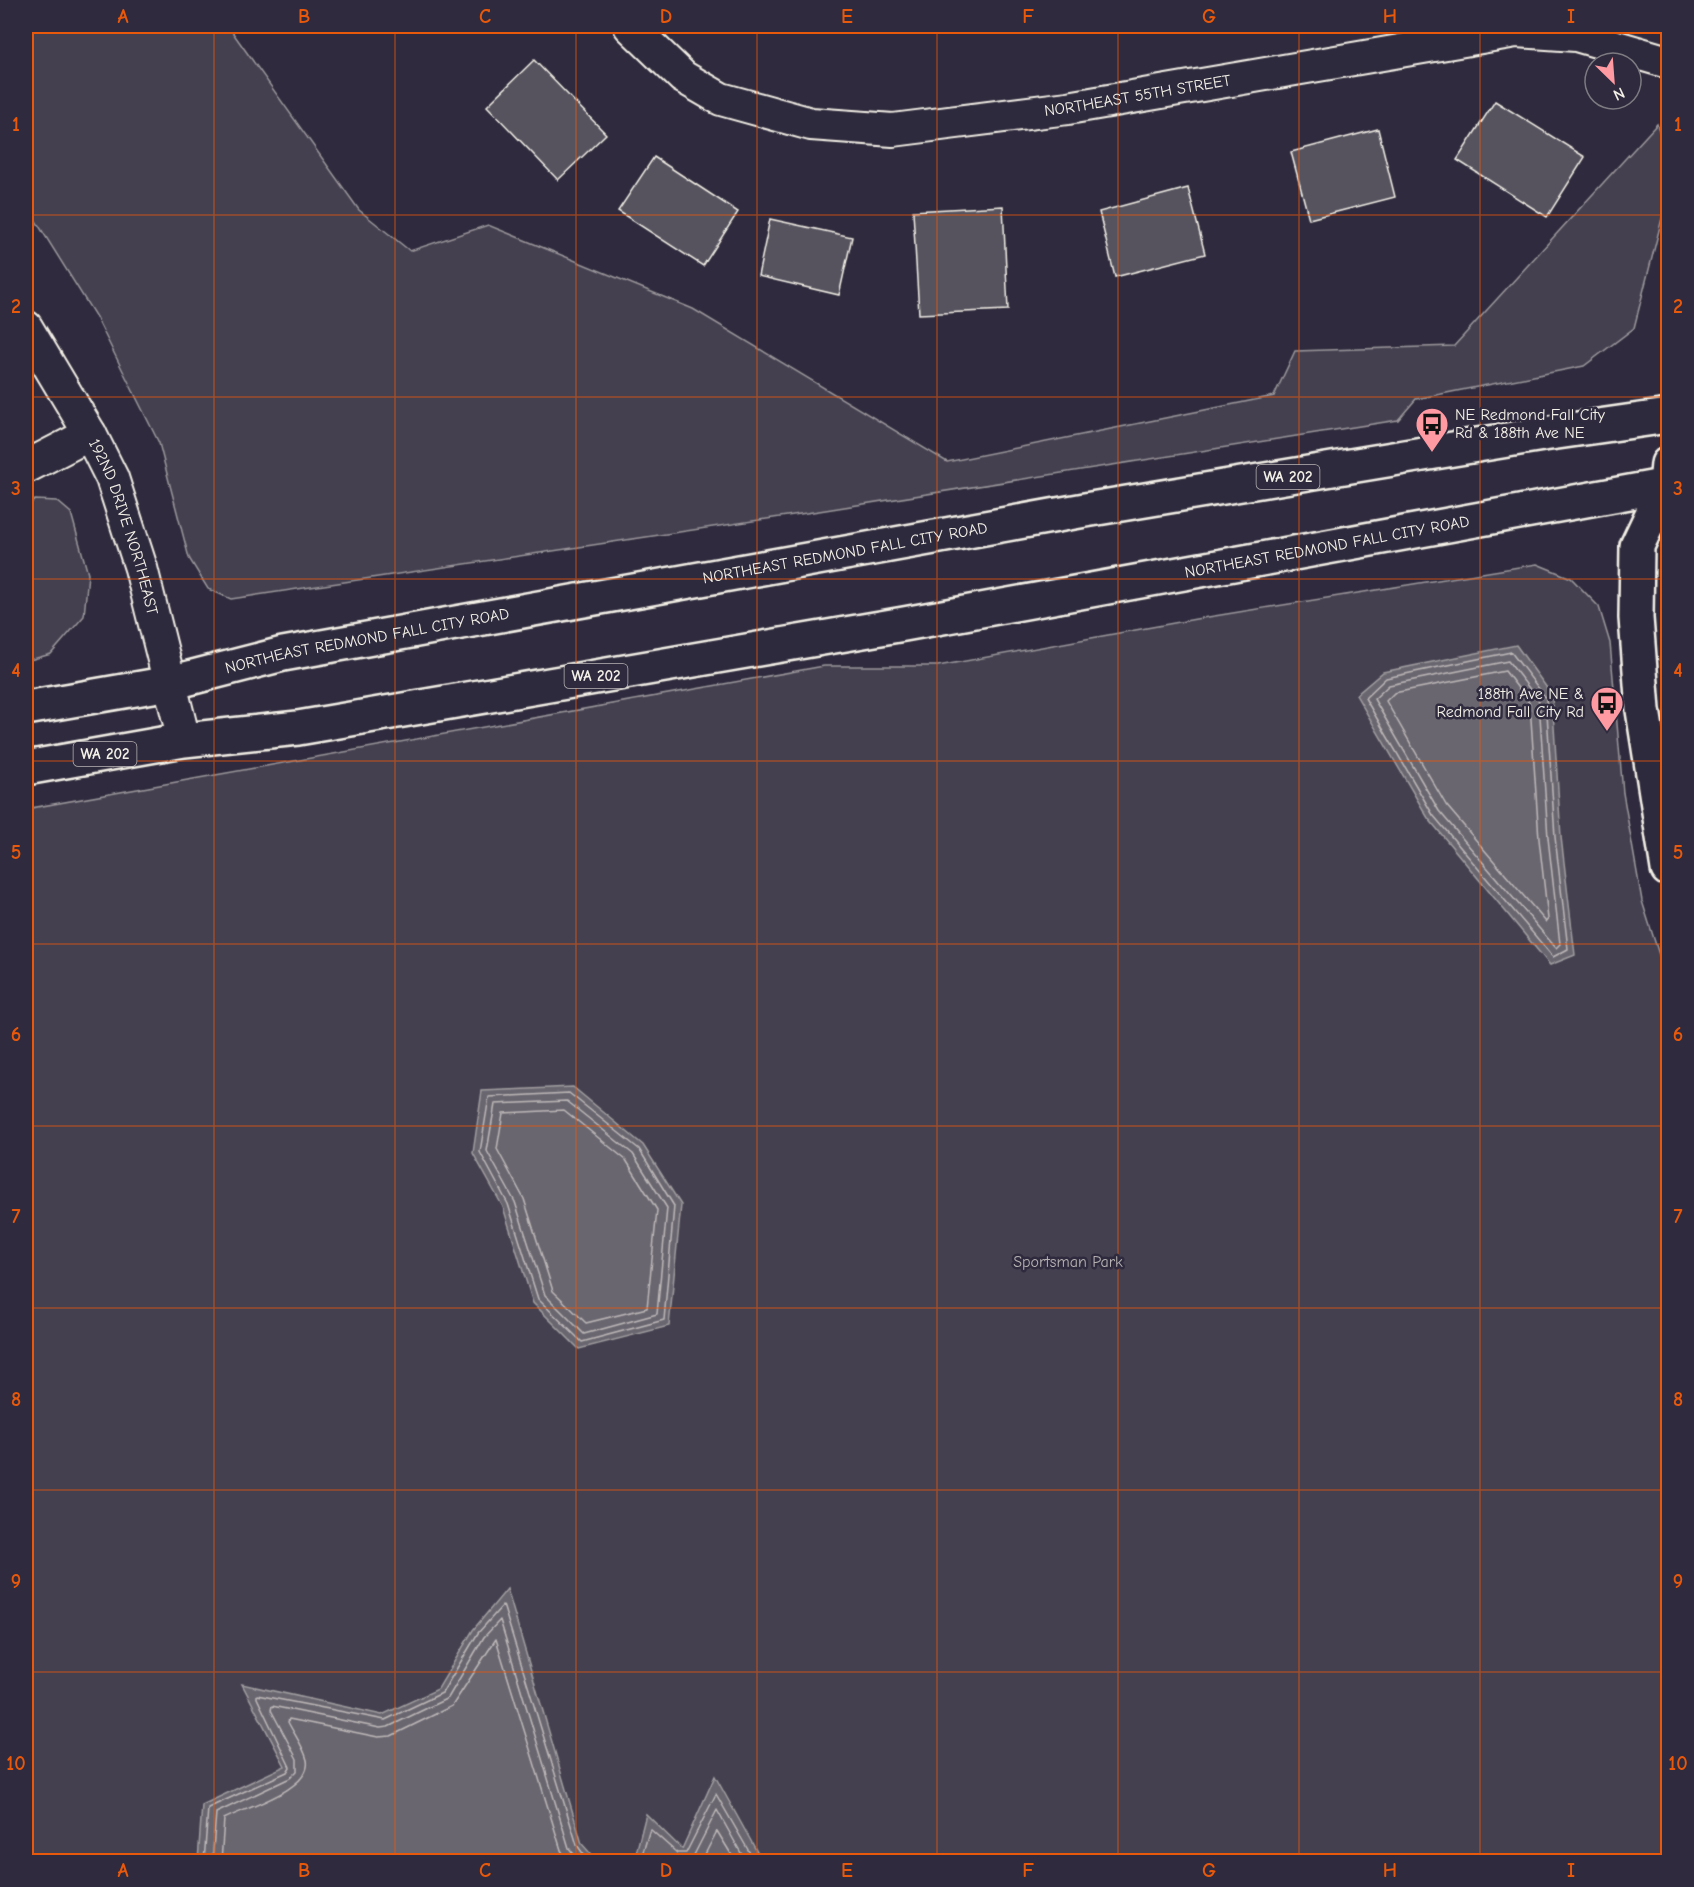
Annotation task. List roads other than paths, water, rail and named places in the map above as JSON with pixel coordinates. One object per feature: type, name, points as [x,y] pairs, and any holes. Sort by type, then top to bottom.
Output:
[{"type":"main road","name":"NORTHEAST REDMOND FALL CITY ROAD","points":[[26,708],[170,682],[283,654],[1085,510],[1668,416]]},
{"type":"main road","name":"NORTHEAST REDMOND FALL CITY ROAD","points":[[26,768],[184,740],[298,728],[880,628],[1668,481]]},
{"type":"main road","points":[[1668,481],[1637,546],[1636,618],[1643,710],[1668,869]]},
{"type":"street","name":"NORTHEAST 55TH STREET","points":[[630,26],[683,77],[721,99],[811,124],[893,130],[1068,108],[1516,31],[1576,35],[1668,62]]},
{"type":"street","name":"192ND DRIVE NORTHEAST","points":[[26,327],[90,434],[116,489],[141,568],[184,740]]},
{"type":"street","points":[[26,467],[90,434]]},
{"type":"water","points":[[1516,645],[1552,695],[1561,837],[1575,955],[1550,965],[1428,818],[1356,695],[1383,672]]},
{"type":"water","points":[[573,1087],[643,1145],[681,1205],[669,1326],[579,1349],[533,1303],[503,1207],[473,1153],[482,1091]]},
{"type":"water","points":[[507,1589],[582,1844],[597,1861],[198,1861],[202,1805],[285,1766],[242,1684],[382,1715],[438,1689],[473,1630]]},
{"type":"water","points":[[715,1776],[762,1861],[634,1861],[646,1814],[682,1849]]},
{"type":"place","name":"NE Redmond Fall City Rd & 188th Ave NE","points":[[1432,453]]},
{"type":"place","name":"188th Ave NE & Redmond Fall City Rd","points":[[1607,732]]},
{"type":"park label","name":"Sportsman Park","points":[[1068,1262]]}]
